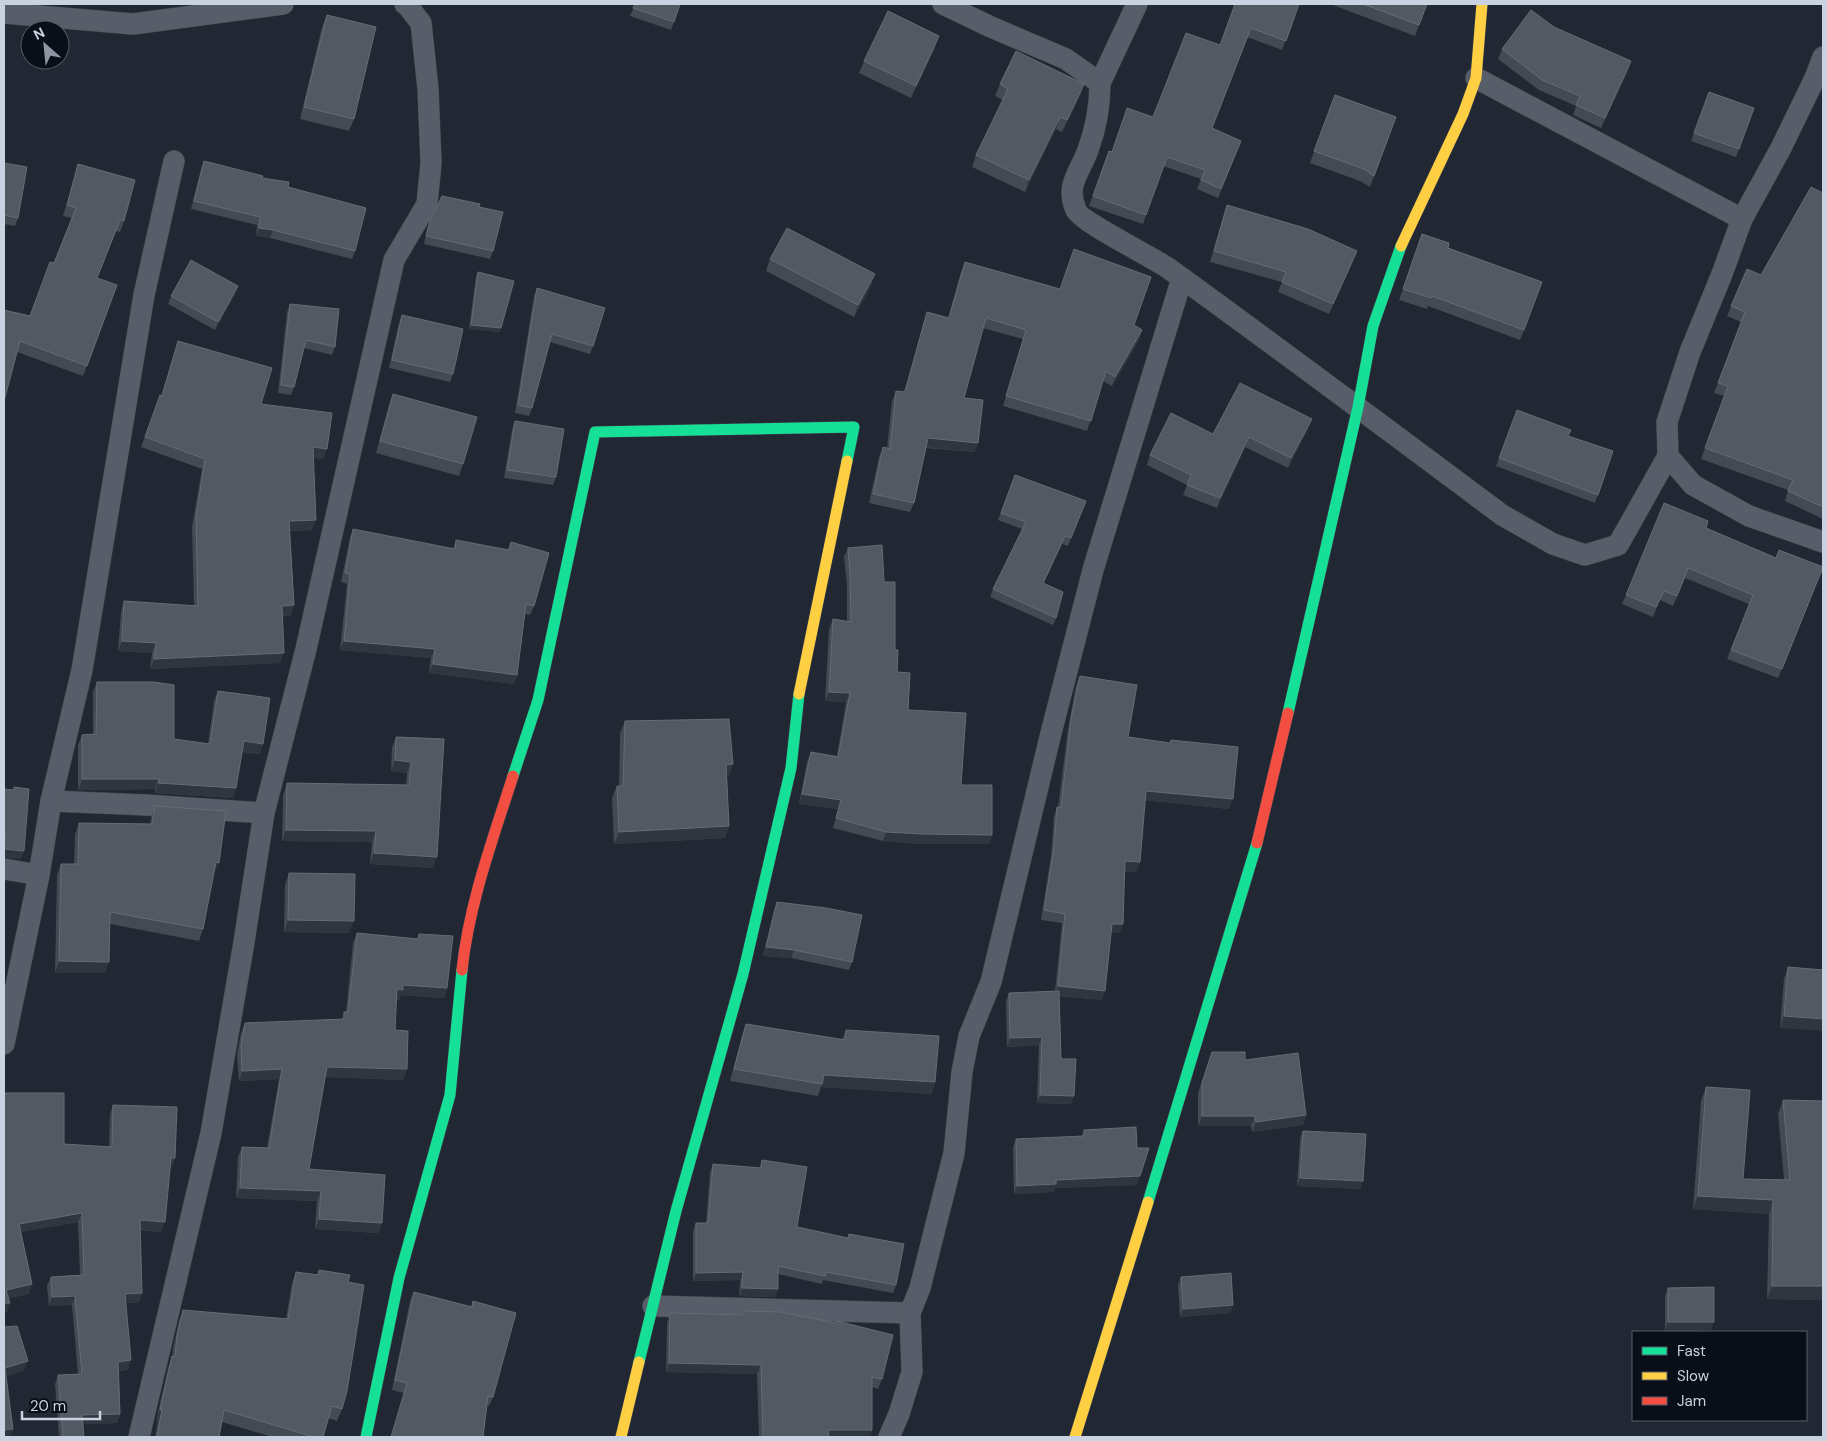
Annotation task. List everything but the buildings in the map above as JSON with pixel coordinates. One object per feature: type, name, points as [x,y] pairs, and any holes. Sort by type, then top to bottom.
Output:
[{"type":"street","points":[[4,13],[133,24],[284,4]]},
{"type":"street","points":[[139,1437],[211,1133],[264,813],[306,649],[394,260],[427,204],[431,163],[428,88],[421,23],[405,4]]},
{"type":"street","points":[[943,4],[1066,59],[1100,83]]},
{"type":"street","points":[[1137,4],[1100,83],[1100,105],[1088,150],[1073,182],[1072,199],[1077,213],[1182,278],[1502,515],[1553,544],[1585,555],[1618,546],[1668,456],[1667,422],[1690,352],[1742,219],[1785,139],[1815,78],[1823,57]]},
{"type":"street","points":[[1075,1437],[1192,1061],[1261,828],[1358,407],[1373,326],[1404,237],[1462,114],[1476,78],[1482,4]]},
{"type":"street","points":[[1476,78],[1742,219]]},
{"type":"street","points":[[4,1044],[39,875],[51,801],[82,670],[144,295],[174,161]]},
{"type":"street","points":[[889,1437],[899,1414],[912,1372],[910,1313],[920,1288],[954,1153],[962,1072],[969,1036],[991,982],[1051,732],[1093,570],[1182,278]]},
{"type":"street","points":[[366,1437],[399,1278],[450,1095],[466,942],[480,880],[538,700],[594,432],[854,427],[797,701],[792,768],[743,974],[676,1211],[621,1437]]},
{"type":"street","points":[[1668,456],[1693,485],[1741,512],[1823,542]]},
{"type":"street","points":[[51,801],[264,813]]},
{"type":"street","points":[[4,869],[39,875]]},
{"type":"street","points":[[653,1306],[910,1313]]},
{"type":"traffic: fast","points":[[1288,713],[1358,407],[1373,326],[1401,246]]},
{"type":"traffic: fast","points":[[513,776],[538,700],[595,432],[854,427],[847,461]]},
{"type":"traffic: fast","points":[[639,1362],[676,1211],[743,974],[791,768],[799,694]]},
{"type":"traffic: fast","points":[[1148,1202],[1257,843]]},
{"type":"traffic: fast","points":[[366,1437],[399,1278],[450,1095],[462,970]]},
{"type":"traffic: slow","points":[[1401,246],[1463,114],[1476,78],[1482,4]]},
{"type":"traffic: slow","points":[[799,694],[847,461]]},
{"type":"traffic: slow","points":[[1075,1437],[1148,1202]]},
{"type":"traffic: slow","points":[[621,1437],[639,1362]]},
{"type":"traffic: jam","points":[[1257,843],[1288,713]]},
{"type":"traffic: jam","points":[[462,970],[465,945],[476,896],[513,776]]}]
